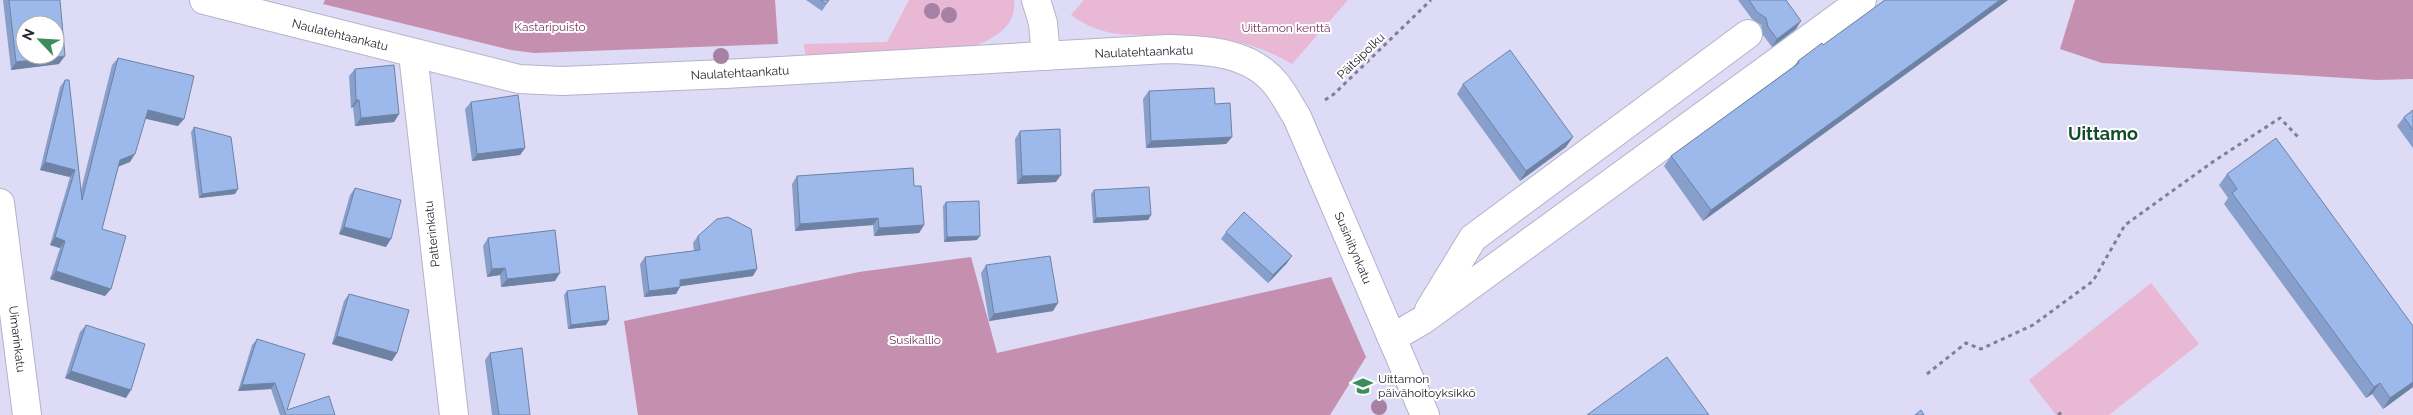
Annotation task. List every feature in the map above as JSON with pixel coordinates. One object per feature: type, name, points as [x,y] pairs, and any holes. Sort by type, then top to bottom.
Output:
[{"type":"street","name":"Naulatehtaankatu","points":[[204,0],[413,54],[519,79],[562,81],[1167,49],[1221,52],[1246,62],[1275,83]]},
{"type":"street","points":[[1036,0],[1043,23],[1046,56]]},
{"type":"street","points":[[1392,338],[1423,320],[1862,0]]},
{"type":"street","points":[[1423,320],[1473,238],[1748,34]]},
{"type":"street","name":"Patterinkatu","points":[[413,54],[454,415]]},
{"type":"street","name":"Susiniitynkatu","points":[[1275,83],[1297,117],[1426,415]]},
{"type":"street","name":"Uimarinkatu","points":[[0,203],[27,415]]},
{"type":"path","name":"Päitsipolku","points":[[1297,117],[1334,94],[1430,0]]},
{"type":"path","points":[[1927,374],[1966,343],[1981,349],[2032,325],[2093,281],[2125,225],[2214,161],[2280,118],[2299,138]]},
{"type":"path","points":[[2058,415],[2063,411]]},
{"type":"green space","name":"Kastaripuisto","points":[[325,0],[775,0],[778,44],[534,53],[511,50],[323,4]]},
{"type":"green space","points":[[909,0],[1014,0],[1014,11],[1005,28],[997,35],[968,48],[810,58],[805,53],[804,44],[887,42]]},
{"type":"green space","name":"Uittamon kenttä","points":[[1084,0],[1348,0],[1292,64],[1265,51],[1223,39],[1178,35],[1122,34],[1097,29],[1071,15]]},
{"type":"green space","points":[[2075,0],[2413,0],[2413,79],[2377,80],[2102,63],[2060,49]]},
{"type":"green space","name":"Susikallio","points":[[971,257],[997,353],[1331,277],[1366,357],[1330,415],[638,415],[624,321],[859,272]]},
{"type":"green space","points":[[2151,283],[2199,344],[2109,415],[2056,415],[2029,380]]},
{"type":"building","points":[[9,0],[60,0],[61,15],[15,15],[15,53]]},
{"type":"building","points":[[821,0],[829,0],[826,4]]},
{"type":"building","points":[[1749,0],[1786,0],[1801,21],[1777,39],[1768,27],[1766,18],[1757,12]]},
{"type":"building","points":[[1885,0],[2000,0],[1711,210],[1671,156],[1799,63],[1798,61],[1822,43],[1823,45]]},
{"type":"building","points":[[1510,50],[1573,137],[1526,171],[1463,84]]},
{"type":"building","points":[[118,58],[194,76],[184,119],[148,110],[135,154],[120,160],[102,229],[126,236],[111,289],[56,271],[65,241],[55,237],[75,170],[45,162],[65,80],[69,80],[82,200]]},
{"type":"building","points":[[394,65],[399,114],[361,118],[359,100],[356,100],[355,69]]},
{"type":"building","points":[[1214,88],[1215,104],[1230,103],[1232,137],[1151,141],[1149,91]]},
{"type":"building","points":[[518,95],[525,148],[477,154],[471,102]]},
{"type":"building","points":[[2413,110],[2413,130],[2404,117]]},
{"type":"building","points":[[194,127],[231,137],[238,189],[202,194]]},
{"type":"building","points":[[1060,129],[1061,175],[1022,176],[1020,131]]},
{"type":"building","points":[[2276,138],[2413,326],[2413,382],[2390,398],[2380,383],[2374,387],[2232,193],[2237,189],[2227,174]]},
{"type":"building","points":[[913,168],[914,186],[921,186],[924,225],[879,228],[878,218],[800,224],[797,176]]},
{"type":"building","points":[[1149,187],[1151,215],[1096,218],[1094,190]]},
{"type":"building","points":[[355,188],[401,200],[391,239],[344,227]]},
{"type":"building","points":[[979,201],[980,236],[947,237],[946,202]]},
{"type":"building","points":[[1244,212],[1292,256],[1273,275],[1226,232]]},
{"type":"building","points":[[728,217],[751,229],[757,269],[680,280],[680,287],[649,291],[645,257],[700,250],[698,236],[717,219]]},
{"type":"building","points":[[555,230],[560,273],[507,279],[505,268],[492,269],[488,238]]},
{"type":"building","points":[[1050,256],[1058,303],[994,314],[986,265]]},
{"type":"building","points":[[605,286],[609,320],[571,325],[567,291]]},
{"type":"building","points":[[349,294],[409,310],[397,353],[337,336]]},
{"type":"building","points":[[86,325],[145,344],[131,390],[71,371]]},
{"type":"building","points":[[257,339],[305,354],[287,410],[329,396],[335,415],[286,415],[275,383],[242,385]]},
{"type":"building","points":[[522,348],[530,415],[499,415],[490,353]]},
{"type":"building","points":[[1667,357],[1709,415],[1587,415]]},
{"type":"building","points":[[1921,410],[1924,415],[1915,415]]},
{"type":"place","name":"Uittamon päivähoitoyksikkö","points":[[1363,386]]},
{"type":"district","name":"Uittamo","points":[[2103,134]]}]
